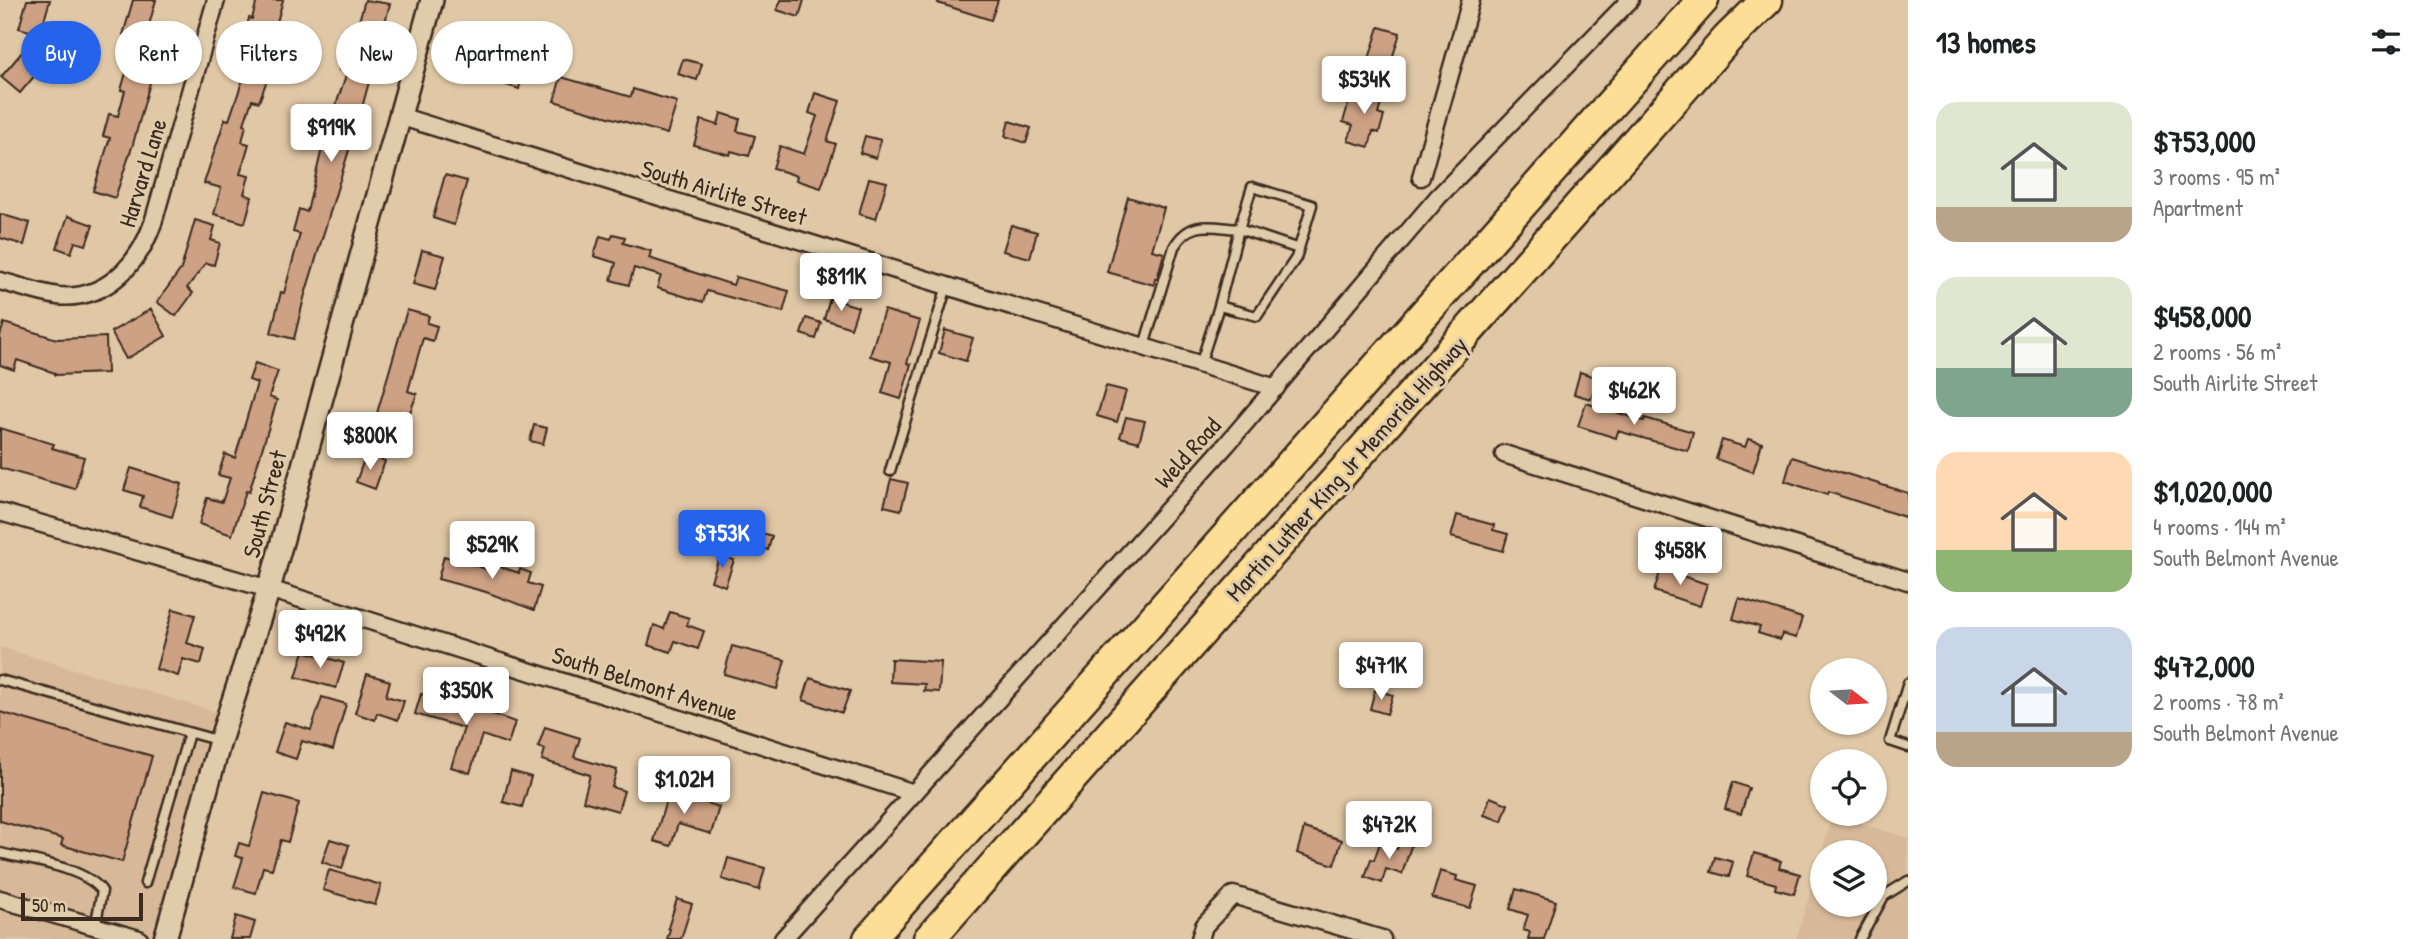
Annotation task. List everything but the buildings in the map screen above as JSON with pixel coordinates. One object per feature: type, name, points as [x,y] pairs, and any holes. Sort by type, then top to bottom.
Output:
[{"type":"highway","name":"Martin Luther King Jr Memorial Highway","points":[[869,939],[1703,0]]},
{"type":"highway","name":"Martin Luther King Jr Memorial Highway","points":[[929,939],[1728,38],[1766,0]]},
{"type":"street","name":"Harvard Lane","points":[[0,281],[41,293],[81,295],[107,285],[124,272],[142,250],[216,0]]},
{"type":"street","name":"South Street","points":[[165,939],[220,741],[269,589],[432,0]]},
{"type":"street","points":[[1421,177],[1471,0]]},
{"type":"street","name":"Weld Road","points":[[783,939],[1276,388],[1438,197],[1630,0]]},
{"type":"street","name":"South Airlite Street","points":[[399,116],[1276,388]]},
{"type":"street","points":[[1504,454],[1908,581]]},
{"type":"street","name":"South Belmont Avenue","points":[[0,512],[269,589],[914,793]]},
{"type":"street","points":[[1200,939],[1204,926],[1233,895],[1382,939]]},
{"type":"street","points":[[0,900],[139,939]]},
{"type":"lane","points":[[1200,365],[1252,187],[1312,205],[1296,258],[1257,316],[1219,306]]},
{"type":"lane","points":[[1144,346],[1174,247],[1180,237],[1189,230],[1199,227],[1239,229],[1299,249]]},
{"type":"lane","points":[[890,471],[947,286]]},
{"type":"lane","points":[[0,680],[220,741]]},
{"type":"lane","points":[[1908,683],[1890,741],[1908,747]]},
{"type":"lane","points":[[145,883],[189,733]]},
{"type":"lane","points":[[0,853],[69,870],[97,884],[102,891],[95,926]]},
{"type":"lane","points":[[1860,939],[1884,896],[1908,881]]},
{"type":"shaded area","points":[[0,647],[223,714],[160,939],[0,939]]},
{"type":"shaded area","points":[[1830,826],[1869,826],[1908,838],[1908,939],[1796,939],[1810,893],[1810,917],[1887,917],[1887,840],[1826,840]]}]
